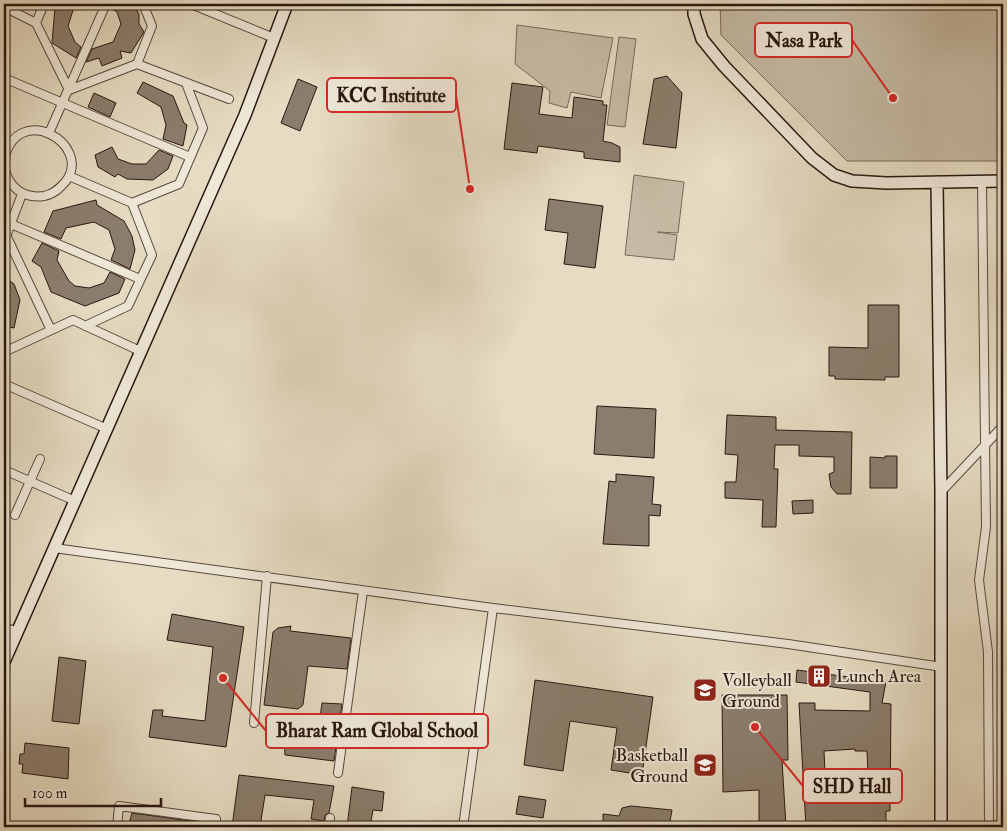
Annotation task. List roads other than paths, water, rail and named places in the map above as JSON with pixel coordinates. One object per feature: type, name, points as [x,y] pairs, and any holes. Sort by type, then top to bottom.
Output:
[{"type":"street","points":[[36,23],[44,4]]},
{"type":"street","points":[[49,132],[106,4]]},
{"type":"street","points":[[137,64],[152,26],[143,4]]},
{"type":"street","points":[[192,4],[274,38]]},
{"type":"street","points":[[4,662],[73,500],[245,115],[287,4]]},
{"type":"street","points":[[694,4],[694,14],[702,39],[724,66],[812,158],[834,175],[852,181],[1003,181]]},
{"type":"street","points":[[4,7],[36,23],[69,90]]},
{"type":"street","points":[[69,90],[137,64],[229,99]]},
{"type":"street","points":[[4,78],[190,157]]},
{"type":"street","points":[[69,176],[132,203],[179,184],[203,128],[186,83]]},
{"type":"street","points":[[4,160],[5,149],[14,139],[25,132],[38,130],[49,132],[62,140],[68,151],[71,164],[69,176],[60,188],[49,195],[36,197],[22,194],[12,186],[5,175],[4,166]]},
{"type":"street","points":[[982,181],[986,527],[979,580],[988,652],[989,827]]},
{"type":"street","points":[[937,182],[941,492],[941,827]]},
{"type":"street","points":[[22,194],[7,222],[5,237],[51,330]]},
{"type":"street","points":[[85,326],[128,306],[152,255],[132,203]]},
{"type":"street","points":[[7,222],[140,279]]},
{"type":"street","points":[[4,352],[72,320],[140,351]]},
{"type":"street","points":[[4,384],[105,428]]},
{"type":"street","points":[[941,492],[1003,426]]},
{"type":"street","points":[[14,515],[40,458]]},
{"type":"street","points":[[4,470],[73,500]]},
{"type":"street","points":[[54,548],[267,576],[363,591],[788,644],[942,667]]},
{"type":"street","points":[[254,723],[267,576]]},
{"type":"street","points":[[338,773],[363,591]]},
{"type":"street","points":[[463,827],[493,608]]},
{"type":"street","points":[[4,627],[17,632]]},
{"type":"street","points":[[117,827],[119,806],[216,819],[215,827]]},
{"type":"street","points":[[329,827],[330,818]]},
{"type":"place","name":"Nasa Park","points":[[893,98]]},
{"type":"place","name":"KCC Institute","points":[[470,189]]},
{"type":"place","name":"Lunch Area","points":[[819,676]]},
{"type":"place","name":"Bharat Ram Global School","points":[[223,678]]},
{"type":"place","name":"Volleyball Ground","points":[[705,690]]},
{"type":"place","name":"SHD Hall","points":[[755,727]]},
{"type":"place","name":"Basketball Ground","points":[[705,765]]}]
